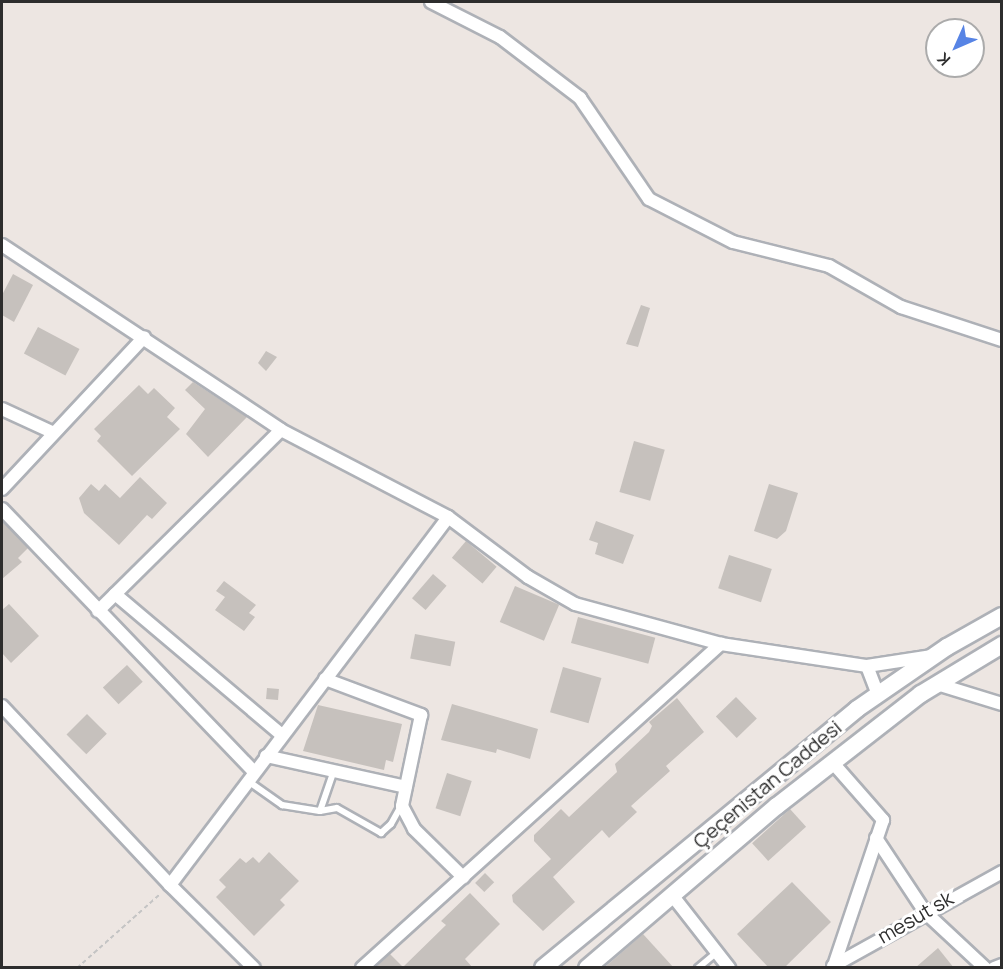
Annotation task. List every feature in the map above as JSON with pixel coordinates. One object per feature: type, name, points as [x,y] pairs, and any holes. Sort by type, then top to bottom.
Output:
[{"type":"main road","name":"Çeçenistan Caddesi","points":[[543,968],[761,791],[816,741],[934,655],[1002,616]]},
{"type":"main road","name":"Çeçenistan Caddesi","points":[[587,968],[833,763],[937,684],[1002,645]]},
{"type":"street","points":[[431,2],[500,37],[580,98],[649,199],[733,242],[829,266],[901,307],[1002,340]]},
{"type":"street","points":[[2,244],[281,430],[448,517],[528,577],[575,604],[721,644],[867,666],[934,655]]},
{"type":"street","points":[[2,489],[144,337]]},
{"type":"street","points":[[2,409],[54,433]]},
{"type":"street","points":[[98,611],[281,430]]},
{"type":"street","points":[[2,509],[251,776]]},
{"type":"street","points":[[170,885],[448,517]]},
{"type":"street","points":[[115,594],[282,735]]},
{"type":"street","points":[[362,968],[721,644]]},
{"type":"street","points":[[867,666],[878,694]]},
{"type":"street","points":[[325,679],[421,715],[402,806],[414,829],[463,877]]},
{"type":"street","points":[[937,684],[1002,704]]},
{"type":"street","points":[[2,706],[170,885],[254,968]]},
{"type":"street","points":[[266,756],[406,788]]},
{"type":"street","points":[[833,763],[883,820],[834,965]]},
{"type":"street","points":[[876,838],[925,912],[985,968]]},
{"type":"street","name":"mesut sk","points":[[834,965],[925,912],[1002,872]]},
{"type":"street","points":[[672,895],[729,968]]},
{"type":"street","points":[[994,968],[1002,965]]},
{"type":"lane","points":[[320,811],[333,773]]},
{"type":"lane","points":[[251,776],[282,805],[320,811],[337,808],[381,832],[391,824],[402,806]]},
{"type":"lane","points":[[698,968],[717,952]]},
{"type":"path","points":[[76,968],[170,885]]},
{"type":"building","points":[[13,274],[33,285],[14,322],[2,315],[2,295]]},
{"type":"building","points":[[641,305],[650,308],[638,347],[626,344]]},
{"type":"building","points":[[38,327],[79,349],[65,376],[24,353]]},
{"type":"building","points":[[266,351],[277,357],[266,371],[258,363]]},
{"type":"building","points":[[193,382],[247,417],[208,457],[186,434],[205,409],[185,390]]},
{"type":"building","points":[[139,385],[148,394],[154,388],[175,408],[167,417],[180,429],[132,476],[97,441],[101,436],[94,429]]},
{"type":"building","points":[[634,441],[665,450],[650,501],[619,492]]},
{"type":"building","points":[[140,477],[167,503],[152,519],[147,515],[119,545],[84,513],[79,498],[91,484],[99,491],[105,484],[120,498]]},
{"type":"building","points":[[769,484],[798,493],[786,531],[777,539],[754,531]]},
{"type":"building","points":[[2,520],[28,548],[18,558],[22,562],[2,579]]},
{"type":"building","points":[[596,521],[634,535],[623,564],[595,554],[598,543],[589,540]]},
{"type":"building","points":[[466,541],[497,567],[483,584],[452,558]]},
{"type":"building","points":[[729,555],[772,569],[761,602],[718,588]]},
{"type":"building","points":[[433,574],[447,586],[426,610],[412,598]]},
{"type":"building","points":[[224,581],[256,605],[249,613],[255,617],[244,631],[215,610],[225,597],[216,591]]},
{"type":"building","points":[[515,586],[559,605],[544,641],[500,622]]},
{"type":"building","points":[[9,604],[39,636],[11,663],[2,653],[2,610]]},
{"type":"building","points":[[578,617],[655,638],[648,664],[571,643]]},
{"type":"building","points":[[415,634],[455,642],[450,666],[410,659]]},
{"type":"building","points":[[127,665],[143,682],[119,704],[103,688]]},
{"type":"building","points":[[563,667],[601,678],[588,723],[550,712]]},
{"type":"building","points":[[267,688],[279,689],[278,700],[266,699]]},
{"type":"building","points":[[736,697],[757,719],[737,738],[716,716]]},
{"type":"building","points":[[677,698],[704,732],[666,766],[670,771],[631,806],[637,812],[609,838],[602,830],[553,877],[575,902],[543,931],[513,902],[512,895],[551,859],[534,841],[534,835],[561,809],[569,817],[617,772],[615,764],[649,732],[652,726],[649,722]]},
{"type":"building","points":[[452,704],[538,729],[530,759],[497,749],[496,753],[441,740]]},
{"type":"building","points":[[318,705],[402,724],[393,762],[386,760],[384,770],[303,751]]},
{"type":"building","points":[[87,714],[107,734],[86,754],[66,735]]},
{"type":"building","points":[[447,773],[472,781],[460,816],[436,808]]},
{"type":"building","points":[[790,809],[806,827],[768,861],[752,843]]},
{"type":"building","points":[[269,852],[299,881],[280,900],[285,905],[254,936],[216,897],[226,887],[219,880],[240,858],[246,863],[253,857],[259,863]]},
{"type":"building","points":[[485,873],[494,882],[484,892],[475,883]]},
{"type":"building","points":[[792,882],[831,922],[784,968],[769,968],[737,934]]},
{"type":"building","points":[[470,893],[500,924],[465,959],[473,968],[375,968],[390,954],[403,967],[446,925],[441,921]]},
{"type":"building","points":[[643,934],[674,968],[604,968]]},
{"type":"building","points":[[938,948],[954,968],[915,968]]}]
